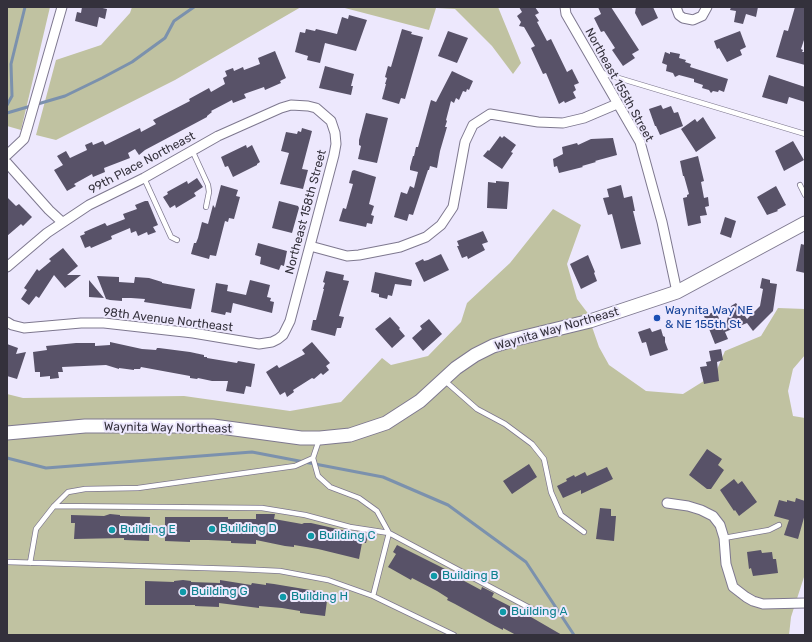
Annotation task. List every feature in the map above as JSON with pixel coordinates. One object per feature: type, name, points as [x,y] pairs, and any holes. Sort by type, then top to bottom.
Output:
[{"type":"main road","name":"Waynita Way Northeast","points":[[7,433],[85,426],[213,426],[301,438],[350,435],[386,423],[420,401],[456,368],[475,355],[493,346],[590,321],[676,292],[805,223]]},
{"type":"street","points":[[7,155],[24,139],[62,7]]},
{"type":"street","name":"Northeast 155th Street","points":[[565,7],[566,14],[640,142],[662,222],[676,292]]},
{"type":"street","points":[[676,7],[679,15],[683,18],[693,20],[702,16],[707,7]]},
{"type":"street","points":[[310,246],[347,256],[400,247],[426,237],[440,225],[454,207],[465,142],[473,125],[490,114],[538,122],[563,123],[584,118],[617,104]]},
{"type":"street","name":"99th Place Northeast","points":[[7,267],[47,233],[89,205],[144,178],[218,136],[280,108],[291,105],[300,105]]},
{"type":"street","name":"Northeast 158th Street","points":[[278,339],[283,335],[290,321],[336,144],[335,132],[331,121],[316,108],[300,105]]},
{"type":"street","points":[[7,162],[49,210],[62,222]]},
{"type":"street","name":"98th Avenue Northeast","points":[[7,322],[24,328],[81,322],[104,323],[193,333],[259,344],[272,342],[278,339]]},
{"type":"street","points":[[667,503],[688,506],[713,516],[720,525],[724,538],[726,564],[733,587],[746,598],[763,604],[805,603]]},
{"type":"lane","points":[[601,73],[805,134]]},
{"type":"lane","points":[[192,150],[208,185],[209,192],[206,207]]},
{"type":"lane","points":[[144,178],[171,237],[178,240]]},
{"type":"lane","points":[[800,185],[805,195]]},
{"type":"lane","points":[[443,379],[477,409],[506,424],[532,444],[544,459],[551,492],[561,515],[584,532]]},
{"type":"lane","points":[[320,438],[313,458],[318,476],[330,487],[359,498],[377,511],[389,533],[373,596]]},
{"type":"lane","points":[[30,563],[36,529],[54,506],[68,492],[85,489],[138,488],[295,466],[313,458]]},
{"type":"lane","points":[[54,506],[262,508],[305,515],[350,527],[389,533],[541,614]]},
{"type":"lane","points":[[724,538],[770,530],[780,525]]},
{"type":"lane","points":[[7,562],[280,571],[328,580],[373,596],[454,635]]},
{"type":"green space","points":[[7,7],[50,7],[21,130],[7,126]]},
{"type":"green space","points":[[132,7],[301,7],[175,80],[56,140],[36,135],[56,60],[101,45],[130,13]]},
{"type":"green space","points":[[341,7],[498,7],[521,63],[513,74],[492,46],[455,9],[436,8],[429,30]]},
{"type":"green space","points":[[553,209],[581,225],[567,264],[577,299],[593,320],[590,321],[599,347],[609,365],[646,391],[683,394],[715,374],[725,351],[761,336],[778,308],[805,309],[805,355],[793,369],[788,391],[793,416],[805,418],[805,574],[791,617],[789,635],[7,635],[7,394],[23,398],[184,396],[290,411],[341,402],[382,358],[391,365],[428,356],[461,322],[467,303],[510,263]]},
{"type":"building","points":[[82,7],[98,7],[107,9],[105,19],[99,17],[97,27],[75,21],[77,12],[81,13]]},
{"type":"building","points":[[519,7],[535,7],[539,13],[535,15],[539,21],[537,22],[547,41],[551,39],[567,72],[572,69],[579,83],[574,85],[576,90],[573,92],[576,98],[559,104],[546,73],[543,74],[531,48],[535,46],[524,27],[519,26],[521,22],[517,16],[522,12]]},
{"type":"building","points":[[598,7],[611,7],[639,50],[632,54],[635,58],[623,66],[612,50],[615,48],[604,31],[601,32],[594,18],[601,14]]},
{"type":"building","points":[[636,7],[653,7],[658,18],[642,26],[635,13]]},
{"type":"building","points":[[731,7],[758,7],[756,17],[746,14],[743,24],[734,22],[736,11],[730,10]]},
{"type":"building","points":[[795,7],[805,7],[805,37],[801,49],[803,50],[802,52],[805,52],[805,65],[776,57],[784,30],[788,31]]},
{"type":"building","points":[[349,15],[367,20],[356,51],[325,43],[320,63],[307,60],[308,56],[295,52],[300,32],[305,33],[306,29],[315,31],[316,29],[337,34],[342,17],[348,19]]},
{"type":"building","points":[[402,29],[412,32],[411,34],[423,37],[405,99],[401,98],[399,104],[382,99],[386,84],[387,78],[385,77],[388,66],[391,67]]},
{"type":"building","points":[[448,31],[468,38],[457,63],[438,56]]},
{"type":"building","points":[[740,31],[746,47],[740,50],[742,55],[727,62],[719,48],[717,49],[714,41]]},
{"type":"building","points":[[275,51],[286,78],[280,81],[281,83],[265,90],[264,87],[244,94],[246,98],[233,103],[232,100],[211,111],[212,112],[207,117],[145,150],[139,155],[135,149],[128,153],[130,158],[104,168],[105,172],[93,177],[92,174],[74,184],[76,186],[67,191],[54,170],[63,165],[57,156],[66,151],[70,158],[87,150],[85,145],[92,142],[93,145],[103,141],[105,145],[140,128],[141,132],[156,124],[153,120],[190,101],[189,99],[209,88],[211,92],[225,84],[223,78],[227,76],[225,71],[233,68],[234,71],[243,67],[244,70],[260,64],[258,58]]},
{"type":"building","points":[[665,52],[670,54],[670,52],[680,54],[679,58],[686,60],[685,62],[691,64],[690,67],[728,79],[724,92],[719,90],[718,92],[713,91],[711,93],[709,90],[702,88],[703,85],[694,82],[694,79],[679,75],[675,77],[673,73],[666,71],[667,65],[662,63]]},
{"type":"building","points":[[325,66],[354,74],[351,86],[353,86],[351,95],[319,88]]},
{"type":"building","points":[[452,71],[473,81],[469,90],[467,89],[466,92],[463,91],[459,100],[456,98],[454,103],[451,101],[446,120],[445,127],[447,127],[437,168],[430,166],[413,215],[409,214],[407,221],[394,217],[401,192],[407,194],[410,186],[414,188],[418,172],[410,170],[410,167],[416,147],[418,147],[431,100],[436,102]]},
{"type":"building","points":[[769,75],[805,87],[805,102],[789,97],[787,104],[762,97]]},
{"type":"building","points":[[661,105],[663,109],[671,106],[674,113],[678,112],[683,126],[660,135],[649,109]]},
{"type":"building","points":[[366,113],[388,118],[377,163],[358,159],[361,146],[359,145],[359,140]]},
{"type":"building","points":[[703,117],[716,138],[696,152],[681,129],[695,119],[697,122]]},
{"type":"building","points":[[302,128],[312,131],[302,169],[308,170],[303,189],[280,184],[289,153],[281,151],[286,132],[297,134],[298,131],[301,132]]},
{"type":"building","points":[[500,136],[502,138],[504,136],[516,145],[511,152],[513,153],[502,169],[483,156],[488,150],[489,151]]},
{"type":"building","points":[[613,138],[617,155],[595,161],[596,162],[582,166],[583,167],[559,173],[557,166],[554,167],[553,159],[563,154],[562,147],[577,143],[578,145],[591,139]]},
{"type":"building","points":[[793,141],[804,160],[784,171],[775,151]]},
{"type":"building","points":[[246,145],[247,148],[252,145],[260,162],[233,177],[228,166],[225,167],[221,157]]},
{"type":"building","points":[[698,156],[704,181],[701,182],[704,198],[708,197],[709,206],[705,207],[707,215],[700,216],[701,223],[688,226],[683,198],[687,197],[689,194],[680,161]]},
{"type":"building","points":[[354,170],[376,177],[369,204],[374,206],[371,215],[374,216],[372,224],[367,223],[366,227],[339,221],[343,208],[346,209],[353,184],[349,183],[352,171]]},
{"type":"building","points":[[197,178],[203,187],[194,193],[196,196],[176,208],[175,205],[170,208],[163,197],[168,194],[167,192],[187,181],[188,184]]},
{"type":"building","points":[[496,181],[509,182],[507,209],[487,208],[488,182],[496,183]]},
{"type":"building","points":[[221,185],[238,190],[236,196],[240,197],[234,219],[229,218],[228,222],[225,221],[216,256],[210,255],[209,259],[191,254],[194,243],[196,243],[198,238],[202,222],[208,224],[213,205],[215,208]]},
{"type":"building","points":[[621,185],[624,198],[632,196],[635,211],[633,211],[641,244],[621,249],[612,214],[608,215],[603,198],[609,197],[607,189]]},
{"type":"building","points":[[776,186],[786,205],[777,210],[778,211],[767,215],[757,197]]},
{"type":"building","points":[[7,197],[16,206],[19,204],[32,217],[23,226],[21,224],[7,236]]},
{"type":"building","points":[[148,201],[158,225],[153,227],[156,232],[148,235],[147,232],[138,236],[136,231],[131,233],[130,228],[111,236],[112,239],[91,248],[90,246],[85,248],[80,236],[85,234],[84,232],[105,223],[107,226],[125,219],[123,214],[137,209],[135,205]]},
{"type":"building","points":[[279,201],[298,206],[299,208],[292,233],[272,228]]},
{"type":"building","points":[[725,217],[736,221],[731,238],[720,234]]},
{"type":"building","points":[[483,231],[488,242],[482,244],[485,250],[468,259],[467,256],[462,258],[457,246],[459,246],[457,241]]},
{"type":"building","points":[[258,243],[287,251],[284,266],[281,265],[279,270],[260,264],[261,257],[255,255]]},
{"type":"building","points":[[801,244],[805,245],[805,273],[796,271]]},
{"type":"building","points":[[63,248],[78,266],[67,275],[81,275],[65,288],[54,275],[39,298],[36,296],[29,305],[21,299],[27,290],[24,288],[37,269],[39,271],[51,261],[49,259]]},
{"type":"building","points":[[441,254],[449,270],[424,282],[415,263],[423,259],[424,261],[428,260]]},
{"type":"building","points":[[588,255],[597,281],[581,289],[570,264]]},
{"type":"building","points":[[326,271],[344,275],[343,280],[349,281],[339,316],[344,317],[341,328],[337,328],[335,336],[311,330],[313,320],[316,320],[324,289],[325,283],[323,282]]},
{"type":"building","points":[[375,272],[412,280],[411,286],[395,284],[392,296],[388,295],[387,299],[379,297],[379,294],[371,292]]},
{"type":"building","points":[[97,276],[119,277],[119,282],[134,283],[135,277],[149,278],[162,283],[195,289],[191,309],[144,302],[145,299],[122,298],[122,301],[106,299]]},
{"type":"building","points":[[762,278],[770,280],[770,283],[777,284],[773,311],[753,331],[747,323],[725,332],[728,339],[715,344],[704,316],[716,311],[724,331],[731,306],[736,303],[747,319],[760,306],[763,289],[760,288]]},
{"type":"building","points":[[89,280],[104,298],[89,297]]},
{"type":"building","points":[[250,280],[270,285],[267,297],[271,298],[270,301],[274,302],[272,313],[233,303],[231,313],[226,312],[225,315],[211,312],[216,283],[228,285],[227,291],[246,295]]},
{"type":"building","points":[[390,317],[405,336],[392,348],[375,329]]},
{"type":"building","points":[[429,319],[442,334],[423,351],[412,338],[422,329],[420,326]]},
{"type":"building","points":[[650,328],[652,332],[661,329],[663,336],[665,337],[668,350],[650,356],[646,342],[642,343],[638,332]]},
{"type":"building","points":[[110,342],[142,349],[156,350],[159,348],[190,352],[204,355],[204,357],[207,358],[237,363],[238,361],[255,364],[251,387],[246,386],[244,394],[226,391],[228,381],[212,381],[190,378],[190,376],[141,367],[140,369],[134,370],[119,369],[106,365],[62,367],[63,372],[58,372],[59,378],[50,379],[50,376],[40,377],[40,372],[35,372],[33,352],[47,350],[46,346],[95,343],[95,346],[110,345]]},
{"type":"building","points":[[312,342],[330,363],[326,366],[329,370],[323,375],[321,373],[314,379],[312,378],[293,390],[294,392],[287,397],[285,392],[280,395],[266,372],[277,365],[279,368],[305,354],[302,350]]},
{"type":"building","points":[[7,344],[18,348],[16,354],[26,352],[17,379],[7,376]]},
{"type":"building","points":[[721,349],[723,360],[717,362],[719,381],[704,384],[700,367],[707,366],[706,362],[711,361],[709,351]]},
{"type":"building","points":[[707,449],[722,459],[718,465],[724,470],[711,489],[707,489],[689,475]]},
{"type":"building","points":[[529,464],[537,477],[512,494],[503,481]]},
{"type":"building","points":[[607,467],[613,479],[581,494],[581,490],[563,498],[557,486],[567,481],[566,479],[574,475],[575,477],[585,472],[587,476]]},
{"type":"building","points":[[734,479],[738,484],[742,481],[757,502],[739,516],[720,490]]},
{"type":"building","points":[[796,498],[805,501],[805,514],[798,539],[784,535],[789,520],[774,516],[779,500],[795,502]]},
{"type":"building","points":[[600,508],[611,509],[611,516],[616,516],[614,541],[596,539]]},
{"type":"building","name":"Building E","points":[[110,514],[120,516],[150,517],[149,541],[124,540],[124,538],[74,539],[75,523],[71,523],[71,515],[104,516]]},
{"type":"building","points":[[256,514],[275,514],[274,519],[302,524],[311,523],[368,536],[366,543],[362,543],[359,559],[318,549],[294,545],[294,547],[285,546],[256,540],[256,544],[208,540],[190,540],[190,542],[165,541],[165,517],[228,517],[228,519],[256,519]]},
{"type":"building","points":[[397,545],[449,571],[456,575],[455,576],[481,590],[482,587],[494,593],[492,597],[562,635],[516,635],[503,628],[503,630],[495,626],[447,600],[448,598],[437,591],[412,578],[411,580],[388,567],[396,554],[393,552]]},
{"type":"building","points":[[761,550],[762,553],[772,552],[773,559],[776,559],[778,573],[753,576],[751,568],[749,569],[747,552]]},
{"type":"building","points":[[183,580],[191,582],[220,583],[220,580],[251,585],[252,583],[266,585],[266,583],[328,593],[325,616],[300,613],[300,611],[282,608],[259,606],[259,608],[219,603],[219,607],[195,605],[145,605],[145,581],[174,582]]},
{"type":"waterway","points":[[7,105],[12,96],[11,64],[25,7]]},
{"type":"waterway","points":[[7,113],[65,96],[132,62],[165,38],[174,21],[194,7]]},
{"type":"waterway","points":[[7,458],[46,468],[252,452],[383,477],[448,505],[526,562],[574,635]]},
{"type":"place","name":"Waynita Way NE & NE 155th St","points":[[657,318]]},
{"type":"place","name":"Building D","points":[[212,529]]},
{"type":"place","name":"Building E","points":[[112,530]]},
{"type":"place","name":"Building C","points":[[311,536]]},
{"type":"place","name":"Building B","points":[[434,576]]},
{"type":"place","name":"Building G","points":[[183,592]]},
{"type":"place","name":"Building H","points":[[283,597]]},
{"type":"place","name":"Building A","points":[[503,612]]}]
